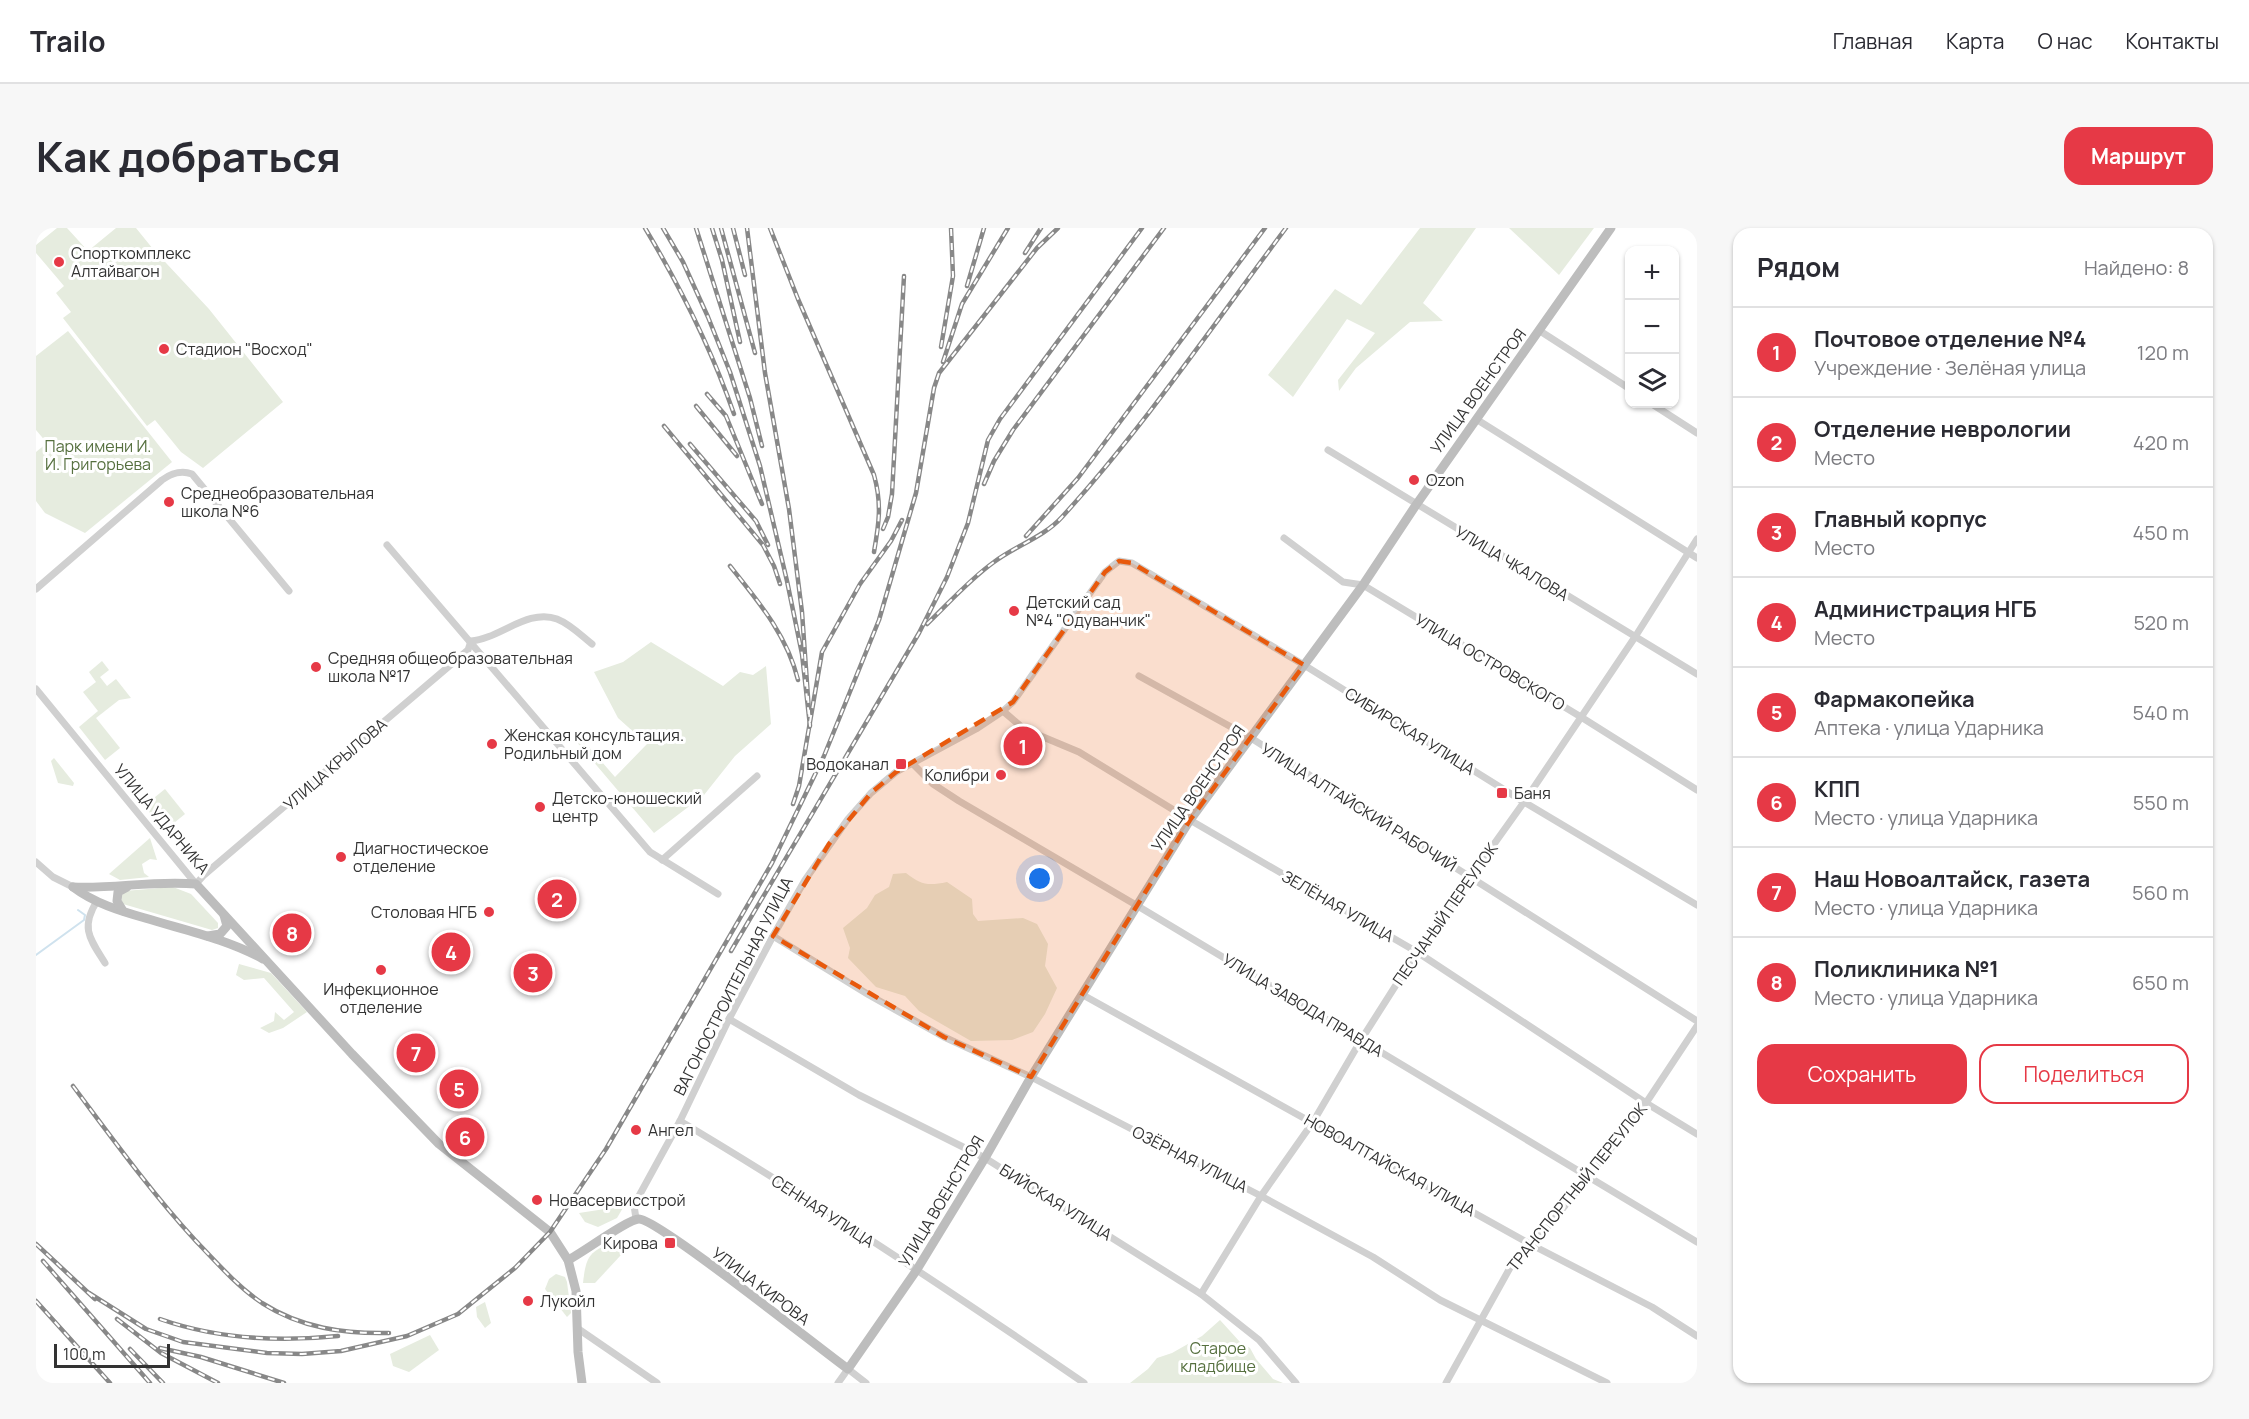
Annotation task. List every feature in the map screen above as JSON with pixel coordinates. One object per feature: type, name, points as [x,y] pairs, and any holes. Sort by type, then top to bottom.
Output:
[{"type":"street","name":"УЛИЦА ВОЕНСТРОЯ","points":[[838,1383],[916,1271],[1136,904],[1190,820],[1363,585],[1416,505],[1611,228]]},
{"type":"street","points":[[1540,331],[1625,386]]},
{"type":"street","points":[[1658,408],[1697,433]]},
{"type":"street","points":[[1476,419],[1697,558]]},
{"type":"street","name":"УЛИЦА ЧКАЛОВА","points":[[1328,450],[1697,674]]},
{"type":"street","points":[[36,589],[162,480],[173,473],[181,472],[192,474],[289,591]]},
{"type":"street","name":"УЛИЦА ОСТРОВСКОГО","points":[[1284,538],[1343,582],[1363,585],[1697,790]]},
{"type":"street","name":"ПЕСЧАНЫЙ ПЕРЕУЛОК","points":[[1201,1294],[1261,1196],[1313,1122],[1361,1040],[1417,952],[1524,802],[1635,637],[1697,539]]},
{"type":"street","points":[[387,545],[650,852],[718,894]]},
{"type":"street","name":"СИБИРСКАЯ УЛИЦА","points":[[1122,560],[1132,563],[1304,665],[1524,802],[1697,905]]},
{"type":"street","name":"ВАГОНОСТРОИТЕЛЬНАЯ УЛИЦА","points":[[636,1219],[634,1205],[656,1161],[680,1121],[729,1019],[805,880],[848,819],[871,793],[896,772],[976,729],[1013,702],[1105,572],[1114,563],[1122,560]]},
{"type":"street","points":[[471,641],[484,640],[514,625],[542,617],[557,619],[592,644]]},
{"type":"street","name":"УЛИЦА КРЫЛОВА","points":[[196,884],[468,650],[471,641]]},
{"type":"street","name":"УЛИЦА АЛТАЙСКИЙ РАБОЧИЙ","points":[[1139,676],[1251,738],[1697,1021]]},
{"type":"street","name":"УЛИЦА УДАРНИКА","points":[[36,689],[196,884],[404,1109],[459,1162],[550,1232],[568,1260],[576,1291],[576,1329],[582,1383]]},
{"type":"street","name":"ЗЕЛЁНАЯ УЛИЦА","points":[[1003,711],[1024,729],[1079,752],[1190,820],[1417,952],[1646,1103],[1697,1134]]},
{"type":"street","name":"УЛИЦА ЗАВОДА ПРАВДА","points":[[913,764],[933,784],[958,801],[1136,904],[1697,1242]]},
{"type":"street","points":[[662,860],[757,776]]},
{"type":"street","points":[[36,862],[53,877],[73,887],[107,888],[174,882],[196,884]]},
{"type":"street","points":[[128,913],[117,901],[118,892],[129,886]]},
{"type":"street","name":"УЛИЦА УДАРНИКА","points":[[73,887],[97,901],[128,913],[247,950],[271,963]]},
{"type":"street","points":[[97,901],[91,910],[87,929],[105,963]]},
{"type":"street","points":[[205,936],[220,934],[226,926],[224,914]]},
{"type":"street","name":"ОЗЁРНАЯ УЛИЦА","points":[[773,936],[869,995],[944,1037],[1031,1077],[1261,1196],[1373,1257],[1440,1300],[1607,1383]]},
{"type":"street","name":"НОВОАЛТАЙСКАЯ УЛИЦА","points":[[1083,995],[1530,1244],[1652,1307],[1697,1336]]},
{"type":"street","name":"БИЙСКАЯ УЛИЦА","points":[[729,1019],[859,1095],[985,1158],[1201,1294],[1259,1340],[1296,1383]]},
{"type":"street","name":"ТРАНСПОРТНЫЙ ПЕРЕУЛОК","points":[[1446,1383],[1510,1266],[1542,1234],[1646,1103],[1697,1026]]},
{"type":"street","name":"СЕННАЯ УЛИЦА","points":[[680,1121],[745,1160],[1084,1383]]},
{"type":"street","points":[[568,1260],[636,1219]]},
{"type":"street","name":"УЛИЦА КИРОВА","points":[[636,1219],[645,1220],[676,1240],[866,1383]]},
{"type":"street","points":[[576,1329],[657,1383]]},
{"type":"highlighted area","points":[[1119,561],[1132,563],[1304,665],[1190,820],[1031,1077],[944,1037],[773,936],[829,844],[871,793],[896,772],[1013,702],[1105,572]]},
{"type":"green space","name":"Стадион \"Восход\"","points":[[57,228],[67,228],[88,251],[116,228],[136,228],[209,309],[283,402],[203,468],[181,452],[155,420],[147,426],[63,318],[71,312],[56,293],[64,286],[36,253],[36,245]]},
{"type":"green space","points":[[1420,228],[1476,228],[1423,303],[1443,321],[1410,322],[1356,368],[1339,391],[1338,380],[1375,333],[1347,319],[1293,397],[1268,375],[1335,289],[1361,305]]},
{"type":"green space","points":[[1509,228],[1594,228],[1559,275]]},
{"type":"green space","name":"Парк имени И. И. Григорьева","points":[[68,331],[172,462],[85,533],[45,513],[36,501],[36,452],[47,443],[36,430],[36,356]]},
{"type":"green space","points":[[651,642],[723,686],[740,672],[753,675],[766,666],[771,724],[735,756],[704,795],[654,833],[575,740],[581,738],[615,777],[647,744],[618,718],[594,672],[623,662]]},
{"type":"green space","points":[[102,661],[109,670],[100,677],[107,686],[116,679],[131,698],[119,700],[96,718],[120,748],[105,760],[79,727],[98,711],[83,692],[96,682],[89,672]]},
{"type":"green space","points":[[54,758],[74,783],[73,786],[58,783],[51,761]]},
{"type":"green space","points":[[165,789],[185,814],[164,831],[144,806]]},
{"type":"green space","points":[[150,838],[157,860],[150,859],[142,864],[144,873],[149,877],[120,880],[109,874]]},
{"type":"green space","points":[[906,873],[925,884],[947,882],[972,899],[973,914],[978,921],[1023,918],[1037,924],[1048,944],[1045,966],[1057,988],[1045,1014],[1033,1032],[1012,1040],[971,1041],[919,1011],[905,996],[876,987],[848,958],[850,948],[843,928],[867,908],[875,895],[889,887],[893,874]]},
{"type":"green space","points":[[173,887],[191,894],[218,923],[218,928],[212,930],[123,904],[121,897],[124,891]]},
{"type":"green space","points":[[239,964],[271,973],[307,1012],[283,1028],[269,1033],[260,1028],[274,1021],[275,1012],[284,1020],[294,1012],[264,978],[244,980],[236,975]]},
{"type":"green space","points":[[624,1206],[617,1218],[598,1227],[585,1222],[579,1213]]},
{"type":"green space","points":[[615,1242],[621,1255],[595,1283],[583,1283],[590,1256],[599,1248]]},
{"type":"green space","points":[[556,1274],[565,1277],[567,1282],[571,1313],[567,1317],[545,1289],[549,1279]]},
{"type":"green space","points":[[485,1302],[491,1323],[485,1328],[477,1317],[476,1307]]},
{"type":"green space","name":"Старое кладбище","points":[[1220,1320],[1240,1342],[1250,1348],[1273,1379],[1283,1383],[1130,1383],[1148,1369],[1157,1358],[1172,1353],[1202,1336]]},
{"type":"green space","points":[[430,1335],[439,1350],[409,1372],[393,1366],[390,1354]]},
{"type":"waterway","points":[[36,955],[84,920],[85,915],[78,910]]},
{"type":"railway","points":[[645,228],[694,319],[734,414]]},
{"type":"railway","points":[[663,228],[683,262],[708,317],[730,372],[760,466],[802,654],[810,726],[802,612],[789,509],[765,373],[747,228]]},
{"type":"railway","points":[[696,228],[750,398],[762,446]]},
{"type":"railway","points":[[712,228],[722,260],[740,342]]},
{"type":"railway","points":[[721,228],[755,353]]},
{"type":"railway","points":[[733,228],[745,275]]},
{"type":"railway","points":[[770,228],[874,475],[879,514],[874,552]]},
{"type":"railway","points":[[941,347],[953,276],[951,228]]},
{"type":"railway","points":[[967,286],[984,228]]},
{"type":"railway","points":[[943,362],[962,304],[1008,228]]},
{"type":"railway","points":[[1025,253],[1041,228]]},
{"type":"railway","points":[[89,1293],[146,1329],[183,1342],[267,1353],[302,1354],[341,1351],[407,1336],[458,1314],[515,1268],[550,1232],[606,1149],[772,863],[824,756],[879,620],[916,493],[934,388],[939,373],[1037,248],[1058,228]]},
{"type":"railway","points":[[731,951],[919,633],[947,577],[968,523],[988,440],[1000,419],[1142,228]]},
{"type":"railway","points":[[984,484],[994,461],[1013,430],[1164,228]]},
{"type":"railway","points":[[1026,536],[1078,478],[1265,228]]},
{"type":"railway","points":[[927,624],[985,569],[1002,556],[1047,530],[1062,517],[1150,412],[1286,228]]},
{"type":"railway","points":[[883,529],[888,517],[892,494],[904,276]]},
{"type":"railway","points":[[707,394],[726,416],[762,504]]},
{"type":"railway","points":[[696,406],[737,456]]},
{"type":"railway","points":[[664,426],[763,545],[780,584]]},
{"type":"railway","points":[[690,444],[756,521],[768,545]]},
{"type":"railway","points":[[793,804],[799,786],[822,652],[860,584],[891,541],[902,520]]},
{"type":"railway","points":[[730,566],[779,633],[798,680]]},
{"type":"railway","points":[[73,1086],[179,1222],[244,1289],[277,1312],[307,1324],[339,1331],[389,1333]]},
{"type":"railway","points":[[36,1244],[95,1299]]},
{"type":"railway","points":[[43,1261],[150,1383]]},
{"type":"railway","points":[[36,1301],[110,1383]]},
{"type":"railway","points":[[117,1319],[161,1353],[218,1383]]},
{"type":"railway","points":[[160,1319],[226,1335],[271,1339],[338,1336]]},
{"type":"railway","points":[[160,1348],[201,1357],[284,1383]]},
{"type":"railway","points":[[130,1349],[163,1383]]},
{"type":"place","name":"Спорткомплекс Алтайвагон","points":[[59,262]]},
{"type":"place","name":"Стадион \"Восход\"","points":[[164,349]]},
{"type":"place","name":"Ozon","points":[[1414,480]]},
{"type":"place","name":"Среднеобразовательная школа №6","points":[[169,502]]},
{"type":"place","name":"Детский сад №4 \"Одуванчик\"","points":[[1014,611]]},
{"type":"place","name":"Средняя общеобразовательная школа №17","points":[[316,667]]},
{"type":"place","name":"Женская консультация. Родильный дом","points":[[492,744]]},
{"type":"place","name":"Почтовое отделение №4","points":[[1023,746]]},
{"type":"place","name":"Водоканал","points":[[901,764]]},
{"type":"place","name":"Колибри","points":[[1001,775]]},
{"type":"place","name":"Баня","points":[[1502,793]]},
{"type":"place","name":"Детско-юношеский центр","points":[[540,807]]},
{"type":"place","name":"Диагностическое отделение","points":[[341,857]]},
{"type":"place","name":"Отделение неврологии","points":[[557,899]]},
{"type":"place","name":"Столовая НГБ","points":[[489,912]]},
{"type":"place","name":"Поликлиника №1","points":[[292,933]]},
{"type":"place","name":"Администрация НГБ","points":[[451,952]]},
{"type":"place","name":"Инфекционное отделение","points":[[381,970]]},
{"type":"place","name":"Главный корпус","points":[[533,973]]},
{"type":"place","name":"Наш Новоалтайск, газета","points":[[416,1053]]},
{"type":"place","name":"Фармакопейка","points":[[459,1089]]},
{"type":"place","name":"Ангел","points":[[636,1130]]},
{"type":"place","name":"КПП","points":[[465,1137]]},
{"type":"place","name":"Новасервисстрой","points":[[537,1200]]},
{"type":"place","name":"Кирова","points":[[670,1243]]},
{"type":"place","name":"Лукойл","points":[[528,1301]]}]
